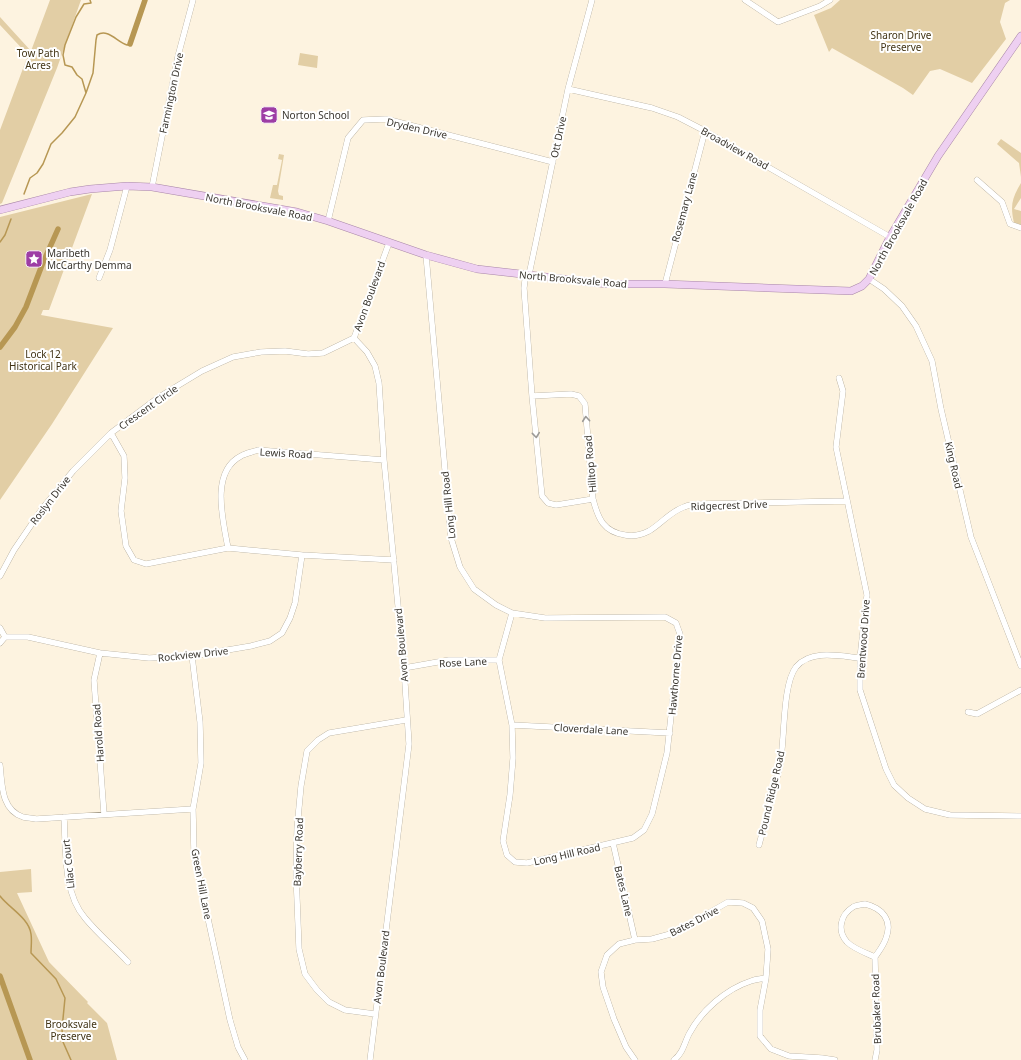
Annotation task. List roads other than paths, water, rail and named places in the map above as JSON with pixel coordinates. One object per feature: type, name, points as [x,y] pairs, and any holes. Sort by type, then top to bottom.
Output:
[{"type":"main road","name":"North Brooksvale Road","points":[[0,210],[70,192],[107,186],[152,187],[297,212],[328,221],[426,255],[477,269],[607,284],[665,284],[851,291],[862,286],[869,279],[890,237],[938,156],[1021,36]]},
{"type":"street","name":"Farmington Drive","points":[[152,187],[178,56],[193,0]]},
{"type":"street","name":"Ott Drive","points":[[528,275],[554,162],[568,89],[592,0]]},
{"type":"street","points":[[745,0],[778,22],[820,6],[830,0]]},
{"type":"street","name":"Broadview Road","points":[[568,89],[652,108],[678,117],[890,237]]},
{"type":"street","name":"Dryden Drive","points":[[328,221],[348,138],[363,120],[386,119],[554,162]]},
{"type":"street","name":"Rosemary Lane","points":[[665,284],[705,131]]},
{"type":"street","points":[[977,180],[1002,202],[1010,224],[1021,228]]},
{"type":"street","points":[[99,278],[110,250],[127,186]]},
{"type":"street","name":"Avon Boulevard","points":[[370,1060],[408,744],[404,668],[384,460],[378,377],[375,366],[367,352],[354,338],[389,243]]},
{"type":"street","name":"Long Hill Road","points":[[426,255],[450,538],[460,567],[474,589],[496,605],[512,614],[499,660],[512,725],[513,758],[510,795],[503,841],[507,855],[515,862],[526,863],[613,843]]},
{"type":"street","name":"Hilltop Road","points":[[528,275],[525,280],[524,288],[532,396],[542,496],[548,503],[556,505],[593,499],[585,404],[579,396],[571,394],[532,396]]},
{"type":"street","name":"King Road","points":[[869,279],[884,289],[902,306],[916,326],[932,361],[941,409],[970,537],[1021,666]]},
{"type":"street","name":"Crescent Circle","points":[[354,338],[323,353],[308,354],[286,351],[261,352],[233,357],[202,371],[159,397],[111,433],[124,456],[125,478],[121,511],[126,546],[134,560],[146,564],[228,548],[302,555],[394,560]]},
{"type":"street","name":"Brentwood Drive","points":[[839,378],[843,391],[836,447],[867,595],[860,658],[860,690],[886,769],[894,785],[908,798],[925,809],[950,815],[1021,816]]},
{"type":"street","name":"Roslyn Drive","points":[[0,576],[14,550],[42,509],[73,471],[111,433]]},
{"type":"street","name":"Lewis Road","points":[[228,548],[221,504],[221,486],[227,469],[240,456],[258,450],[384,460]]},
{"type":"street","name":"Ridgecrest Drive","points":[[593,499],[601,521],[608,529],[618,534],[629,536],[645,533],[684,506],[696,504],[847,501]]},
{"type":"street","name":"Rockview Drive","points":[[5,637],[28,638],[100,653],[149,658],[192,656],[270,641],[282,632],[290,618],[295,603],[302,555]]},
{"type":"street","name":"Hawthorne Drive","points":[[512,614],[545,618],[665,617],[676,623],[680,634],[670,733],[667,753],[652,814],[644,830],[633,838],[613,843]]},
{"type":"street","points":[[0,628],[5,637],[0,643]]},
{"type":"street","name":"Harold Road","points":[[100,653],[94,680],[104,814]]},
{"type":"street","name":"Pound Ridge Road","points":[[759,845],[780,764],[788,685],[796,667],[810,657],[824,654],[860,658]]},
{"type":"street","name":"Green Hill Lane","points":[[192,656],[200,722],[201,763],[192,809],[194,854],[230,1020],[238,1047],[245,1060]]},
{"type":"street","name":"Rose Lane","points":[[404,668],[449,660],[499,660]]},
{"type":"street","points":[[968,712],[977,714],[1021,690]]},
{"type":"street","name":"Bayberry Road","points":[[376,1014],[345,1010],[329,1002],[317,990],[305,974],[299,949],[296,873],[297,829],[301,786],[307,751],[318,740],[329,733],[406,720]]},
{"type":"street","name":"Cloverdale Lane","points":[[512,725],[670,733]]},
{"type":"street","points":[[0,765],[5,800],[12,810],[22,817],[36,819],[192,809]]},
{"type":"street","name":"Lilac Court","points":[[64,817],[68,877],[73,899],[84,917],[128,962]]},
{"type":"street","name":"Bates Lane","points":[[613,843],[635,940]]},
{"type":"street","name":"Bates Drive","points":[[635,1060],[626,1047],[602,988],[601,972],[607,955],[619,944],[635,940],[652,939],[674,933],[728,902],[743,903],[753,908],[762,921],[768,949],[766,978],[760,1010],[760,1036],[771,1049],[789,1056],[835,1060]]},
{"type":"street","points":[[865,904],[876,906],[884,914],[889,926],[886,939],[875,957],[859,950],[848,942],[841,931],[841,923],[846,914],[854,907],[865,904]]},
{"type":"street","name":"Brubaker Road","points":[[875,957],[877,1050],[875,1060]]},
{"type":"street","points":[[674,1060],[684,1047],[689,1034],[695,1025],[713,1004],[729,992],[750,981],[766,978]]},
{"type":"waterway","points":[[86,93],[82,79],[77,75],[72,67],[65,65],[63,55],[65,45],[76,17],[84,4],[91,3],[90,0]]},
{"type":"waterway","points":[[130,44],[145,0]]},
{"type":"waterway","points":[[24,194],[30,178],[37,173],[43,164],[51,144],[75,117],[93,73],[97,35],[101,33],[109,34],[127,45],[130,44]]},
{"type":"waterway","points":[[0,242],[5,235],[11,219]]},
{"type":"waterway","points":[[0,347],[15,327],[26,307],[58,229]]},
{"type":"waterway","points":[[0,896],[27,923],[31,934],[31,953],[56,979],[65,998],[62,1029],[63,1042],[71,1060]]},
{"type":"waterway","points":[[0,976],[30,1060]]},
{"type":"place","name":"Norton School","points":[[269,115]]},
{"type":"place","name":"Maribeth McCarthy Demma","points":[[34,259]]},
{"type":"park label","name":"Sharon Drive Preserve","points":[[901,40]]},
{"type":"park label","name":"Tow Path Acres","points":[[38,58]]},
{"type":"park label","name":"Lock 12 Historical Park","points":[[43,360]]},
{"type":"park label","name":"Brooksvale Preserve","points":[[71,1030]]}]
